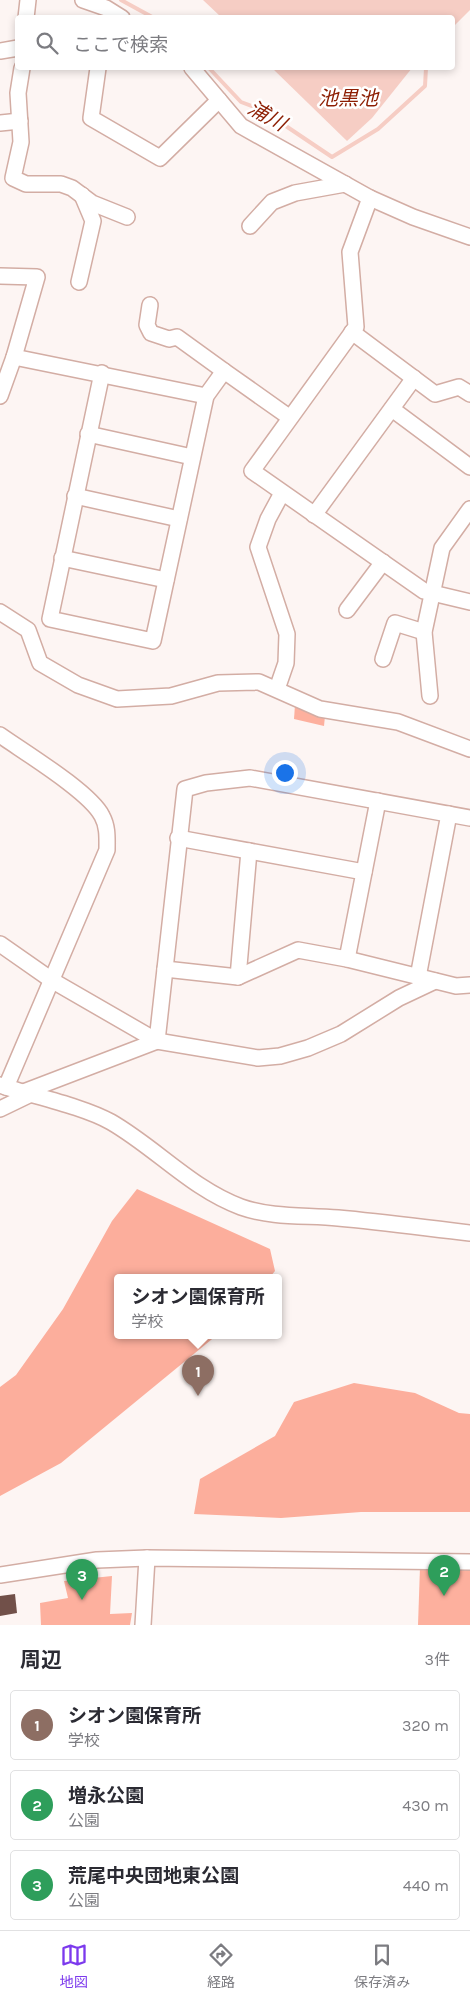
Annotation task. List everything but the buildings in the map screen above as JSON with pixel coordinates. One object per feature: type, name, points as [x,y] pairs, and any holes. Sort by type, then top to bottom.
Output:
[{"type":"street","points":[[26,15],[28,0]]},
{"type":"street","points":[[82,0],[105,13]]},
{"type":"street","points":[[0,51],[15,48]]},
{"type":"street","points":[[22,70],[18,93],[21,142],[13,178],[26,184],[61,184],[92,203],[127,217]]},
{"type":"street","points":[[98,70],[91,118],[160,158],[219,100]]},
{"type":"street","points":[[194,70],[241,126],[370,198],[413,217],[470,237]]},
{"type":"street","points":[[0,123],[20,121]]},
{"type":"street","points":[[250,226],[272,202],[295,193],[345,184]]},
{"type":"street","points":[[79,282],[93,220],[81,195]]},
{"type":"street","points":[[370,198],[350,252],[356,327],[289,417],[252,471],[424,591],[470,602]]},
{"type":"street","points":[[0,276],[37,277],[14,357],[0,396]]},
{"type":"street","points":[[150,305],[148,325],[151,333],[169,339],[177,337],[289,417]]},
{"type":"street","points":[[352,332],[435,394],[459,387],[470,394]]},
{"type":"street","points":[[14,357],[102,373],[206,396]]},
{"type":"street","points":[[102,373],[74,496],[50,619],[153,641],[206,396],[224,371]]},
{"type":"street","points":[[314,515],[414,378]]},
{"type":"street","points":[[392,409],[470,467]]},
{"type":"street","points":[[88,434],[192,457]]},
{"type":"street","points":[[277,689],[286,663],[287,634],[258,547],[268,519],[282,493]]},
{"type":"street","points":[[74,496],[178,519]]},
{"type":"street","points":[[430,696],[424,632],[434,594],[442,548],[470,508]]},
{"type":"street","points":[[62,558],[166,580]]},
{"type":"street","points":[[347,610],[382,562]]},
{"type":"street","points":[[0,612],[28,630],[40,663],[78,685],[117,699],[171,696],[218,683],[259,682],[320,709],[398,722],[470,749]]},
{"type":"street","points":[[383,659],[394,623],[424,632]]},
{"type":"street","points":[[0,735],[84,794],[102,815],[107,832],[107,850],[53,981],[3,1086],[89,1113],[111,1122],[198,1184],[223,1199],[242,1207],[275,1215],[337,1218],[470,1234]]},
{"type":"street","points":[[157,1041],[178,838],[185,789],[206,783],[250,778],[470,818]]},
{"type":"street","points":[[348,959],[378,801]]},
{"type":"street","points":[[418,977],[449,814]]},
{"type":"street","points":[[178,838],[364,872]]},
{"type":"street","points":[[238,977],[249,851]]},
{"type":"street","points":[[0,944],[53,981],[157,1041],[258,1058],[280,1056],[308,1048],[341,1034],[399,998],[434,981]]},
{"type":"street","points":[[165,969],[238,977],[298,950],[348,959],[456,986],[470,985]]},
{"type":"street","points":[[0,1109],[25,1094],[157,1041]]},
{"type":"street","points":[[143,1625],[147,1558]]},
{"type":"street","points":[[0,1575],[97,1560],[147,1558],[470,1562]]},
{"type":"shaded area","points":[[295,705],[325,716],[324,726],[294,719]]},
{"type":"shaded area","points":[[137,1189],[270,1249],[275,1271],[272,1274],[114,1274],[114,1339],[212,1339],[61,1463],[0,1496],[0,1387],[16,1375],[63,1309],[112,1221]]},
{"type":"shaded area","points":[[354,1383],[415,1393],[459,1413],[470,1414],[470,1512],[361,1512],[281,1518],[194,1514],[200,1479],[275,1436],[294,1402]]},
{"type":"shaded area","points":[[420,1567],[470,1567],[470,1625],[418,1625]]},
{"type":"shaded area","points":[[112,1576],[110,1614],[132,1613],[130,1625],[41,1625],[40,1603],[68,1598],[64,1581]]},
{"type":"water","points":[[203,0],[470,0],[470,10],[455,25],[455,15],[219,15]]},
{"type":"water","name":"池黒池","points":[[274,70],[410,70],[372,118],[347,141]]},
{"type":"waterway","name":"浦川","points":[[121,0],[148,15]]},
{"type":"waterway","name":"浦川","points":[[211,70],[241,102],[262,110],[332,157],[378,129],[425,86],[426,70]]},
{"type":"place","name":"シオン園保育所","points":[[198,1396]]},
{"type":"place","name":"増永公園","points":[[444,1596]]},
{"type":"place","name":"荒尾中央団地東公園","points":[[82,1600]]}]
